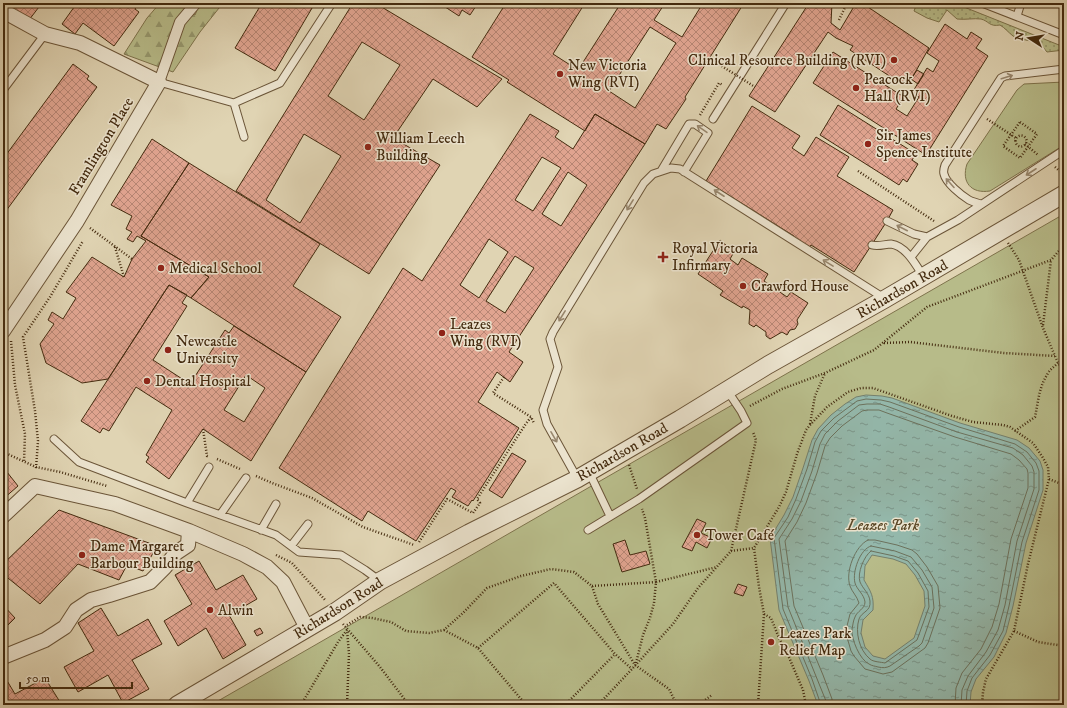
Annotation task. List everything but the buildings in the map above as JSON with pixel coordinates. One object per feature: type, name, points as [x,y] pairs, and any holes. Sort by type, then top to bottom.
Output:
[{"type":"street","points":[[3,12],[45,34],[80,44],[159,82],[180,22],[196,3]]},
{"type":"street","name":"Framlington Place","points":[[3,331],[77,221],[159,82]]},
{"type":"street","name":"Richardson Road","points":[[177,705],[335,612],[380,582],[469,533],[583,475],[768,365],[885,299],[1064,194]]},
{"type":"street","points":[[3,516],[34,486],[115,504],[189,531],[243,554],[267,568],[283,582],[307,628]]},
{"type":"street","points":[[3,657],[45,640],[65,627],[76,610],[91,600],[150,582],[176,553],[188,546],[189,531]]},
{"type":"lane","points":[[159,82],[234,103],[280,83],[332,3]]},
{"type":"lane","points":[[713,119],[786,3]]},
{"type":"lane","points":[[982,3],[1064,35]]},
{"type":"lane","points":[[1017,16],[1021,3]]},
{"type":"lane","points":[[3,90],[45,34]]},
{"type":"lane","points":[[981,204],[973,202],[961,194],[947,181],[943,170],[945,165],[1002,78],[1005,76],[1064,70]]},
{"type":"lane","points":[[234,103],[244,137]]},
{"type":"lane","points":[[661,171],[689,124],[695,124],[708,133],[684,172]]},
{"type":"lane","points":[[911,257],[926,238],[958,220],[1064,150]]},
{"type":"lane","points":[[610,516],[547,424],[543,410],[558,367],[550,339],[552,332],[644,183],[653,174],[671,168],[680,169],[885,299]]},
{"type":"lane","points":[[887,221],[926,238]]},
{"type":"lane","points":[[872,245],[878,246],[889,244],[897,246],[911,257],[923,276]]},
{"type":"lane","points":[[588,530],[640,499],[747,424],[741,411],[726,390]]},
{"type":"lane","points":[[54,439],[79,462],[276,535],[299,552],[341,555],[359,566],[380,582]]},
{"type":"lane","points":[[187,503],[209,466]]},
{"type":"lane","points":[[220,515],[246,478]]},
{"type":"lane","points":[[261,530],[276,504]]},
{"type":"lane","points":[[291,546],[308,524]]},
{"type":"path","points":[[804,3],[807,6]]},
{"type":"path","points":[[839,20],[847,3]]},
{"type":"path","points":[[709,58],[755,87]]},
{"type":"path","points":[[978,114],[1016,138]]},
{"type":"path","points":[[1020,122],[1037,134],[1027,145],[1020,158],[1003,146],[1011,134],[1020,122]]},
{"type":"path","points":[[1016,138],[1020,135],[1024,136],[1027,145],[1032,150]]},
{"type":"path","points":[[1016,138],[1015,141],[1017,146],[1021,147],[1027,145]]},
{"type":"path","points":[[858,171],[938,224],[942,230]]},
{"type":"path","points":[[87,234],[90,228],[132,259]]},
{"type":"path","points":[[1001,231],[1019,260],[1043,328],[1058,363],[1064,370]]},
{"type":"path","points":[[34,486],[38,441],[35,411],[23,337],[50,297],[83,240]]},
{"type":"path","points":[[741,411],[782,389],[825,373],[874,350],[926,307],[1051,260],[1064,245]]},
{"type":"path","points":[[115,247],[124,277]]},
{"type":"path","points":[[1043,328],[1051,260]]},
{"type":"path","points":[[12,316],[11,344],[15,385],[25,434],[24,462]]},
{"type":"path","points":[[884,342],[910,342],[997,352],[1055,356]]},
{"type":"path","points":[[1016,431],[1035,417],[1040,389],[1047,374],[1058,363]]},
{"type":"path","points":[[810,425],[815,396],[825,373]]},
{"type":"path","points":[[504,377],[493,393],[531,417],[534,423]]},
{"type":"path","points":[[758,705],[764,614],[754,548],[779,507],[786,492],[806,430],[827,407],[848,392],[861,388],[873,388],[973,422],[1010,427],[1033,443],[1048,467],[1049,479],[1028,564],[1014,630],[986,679],[982,705]]},
{"type":"path","points":[[253,475],[272,484],[312,498],[363,527],[416,546],[447,500],[474,513],[480,503],[477,499],[531,417]]},
{"type":"path","points":[[598,705],[672,624],[698,588],[731,551],[756,440],[752,430],[747,424]]},
{"type":"path","points":[[203,429],[207,456],[224,461],[241,470]]},
{"type":"path","points":[[623,452],[633,478],[645,518],[656,582],[654,603],[650,618],[643,634],[635,665]]},
{"type":"path","points":[[1049,479],[1064,485]]},
{"type":"path","points":[[731,551],[754,548]]},
{"type":"path","points":[[592,586],[656,582],[717,566]]},
{"type":"path","points":[[345,626],[360,617],[391,622],[406,631],[429,633],[444,630],[463,613],[486,588],[521,576],[551,569],[574,572],[592,586],[598,604],[635,665],[669,689],[677,705]]},
{"type":"path","points":[[478,648],[554,583],[615,654],[632,669]]},
{"type":"path","points":[[764,614],[771,618],[803,690],[806,705]]},
{"type":"path","points":[[301,705],[338,642],[347,630]]},
{"type":"path","points":[[347,630],[349,654],[347,705]]},
{"type":"path","points":[[347,630],[380,667],[409,705]]},
{"type":"path","points":[[444,630],[478,648],[526,705]]},
{"type":"path","points":[[1014,630],[1038,642],[1064,646]]},
{"type":"path","points":[[564,705],[615,654]]},
{"type":"path","points":[[698,705],[712,696]]},
{"type":"green space","points":[[160,3],[178,3],[195,15],[200,3],[223,3],[200,32],[173,72],[124,54],[147,18]]},
{"type":"green space","points":[[917,3],[954,3],[1064,47],[1064,50],[1047,52],[1038,41],[1029,41],[1013,36],[1000,25],[991,25],[981,19],[957,19],[947,10],[939,22],[914,11]]},
{"type":"green space","points":[[1064,82],[1064,145],[990,191],[978,191],[973,189],[969,185],[965,176],[967,164],[1017,90],[1024,84]]},
{"type":"green space","name":"Leazes Park","points":[[1064,214],[1064,705],[211,705]]},
{"type":"water","points":[[866,395],[892,398],[960,423],[1017,440],[1029,448],[1040,461],[1043,470],[1043,490],[1026,543],[1006,633],[994,657],[976,679],[971,692],[970,705],[818,705],[779,610],[770,538],[793,497],[812,440],[818,429],[831,415],[856,397]],"holes":[[[872,555],[893,559],[906,564],[915,575],[924,591],[925,606],[914,638],[885,659],[873,656],[865,647],[861,633],[863,620],[873,610],[872,594],[864,580],[865,566]]]},
{"type":"place","name":"Clinical Resource Building (RVI)","points":[[894,60]]},
{"type":"place","name":"New Victoria Wing (RVI)","points":[[560,74]]},
{"type":"place","name":"Peacock Hall (RVI)","points":[[856,88]]},
{"type":"place","name":"Sir James Spence Institute","points":[[868,144]]},
{"type":"place","name":"William Leech Building","points":[[368,147]]},
{"type":"place","name":"Royal Victoria Infirmary","points":[[663,257]]},
{"type":"place","name":"Medical School","points":[[161,268]]},
{"type":"place","name":"Crawford House","points":[[743,286]]},
{"type":"place","name":"Leazes Wing (RVI)","points":[[442,333]]},
{"type":"place","name":"Newcastle University","points":[[168,350]]},
{"type":"place","name":"Dental Hospital","points":[[147,381]]},
{"type":"place","name":"Tower Café","points":[[697,535]]},
{"type":"place","name":"Dame Margaret Barbour Building","points":[[82,555]]},
{"type":"place","name":"Alwin","points":[[210,610]]},
{"type":"place","name":"Leazes Park Relief Map","points":[[771,642]]}]
